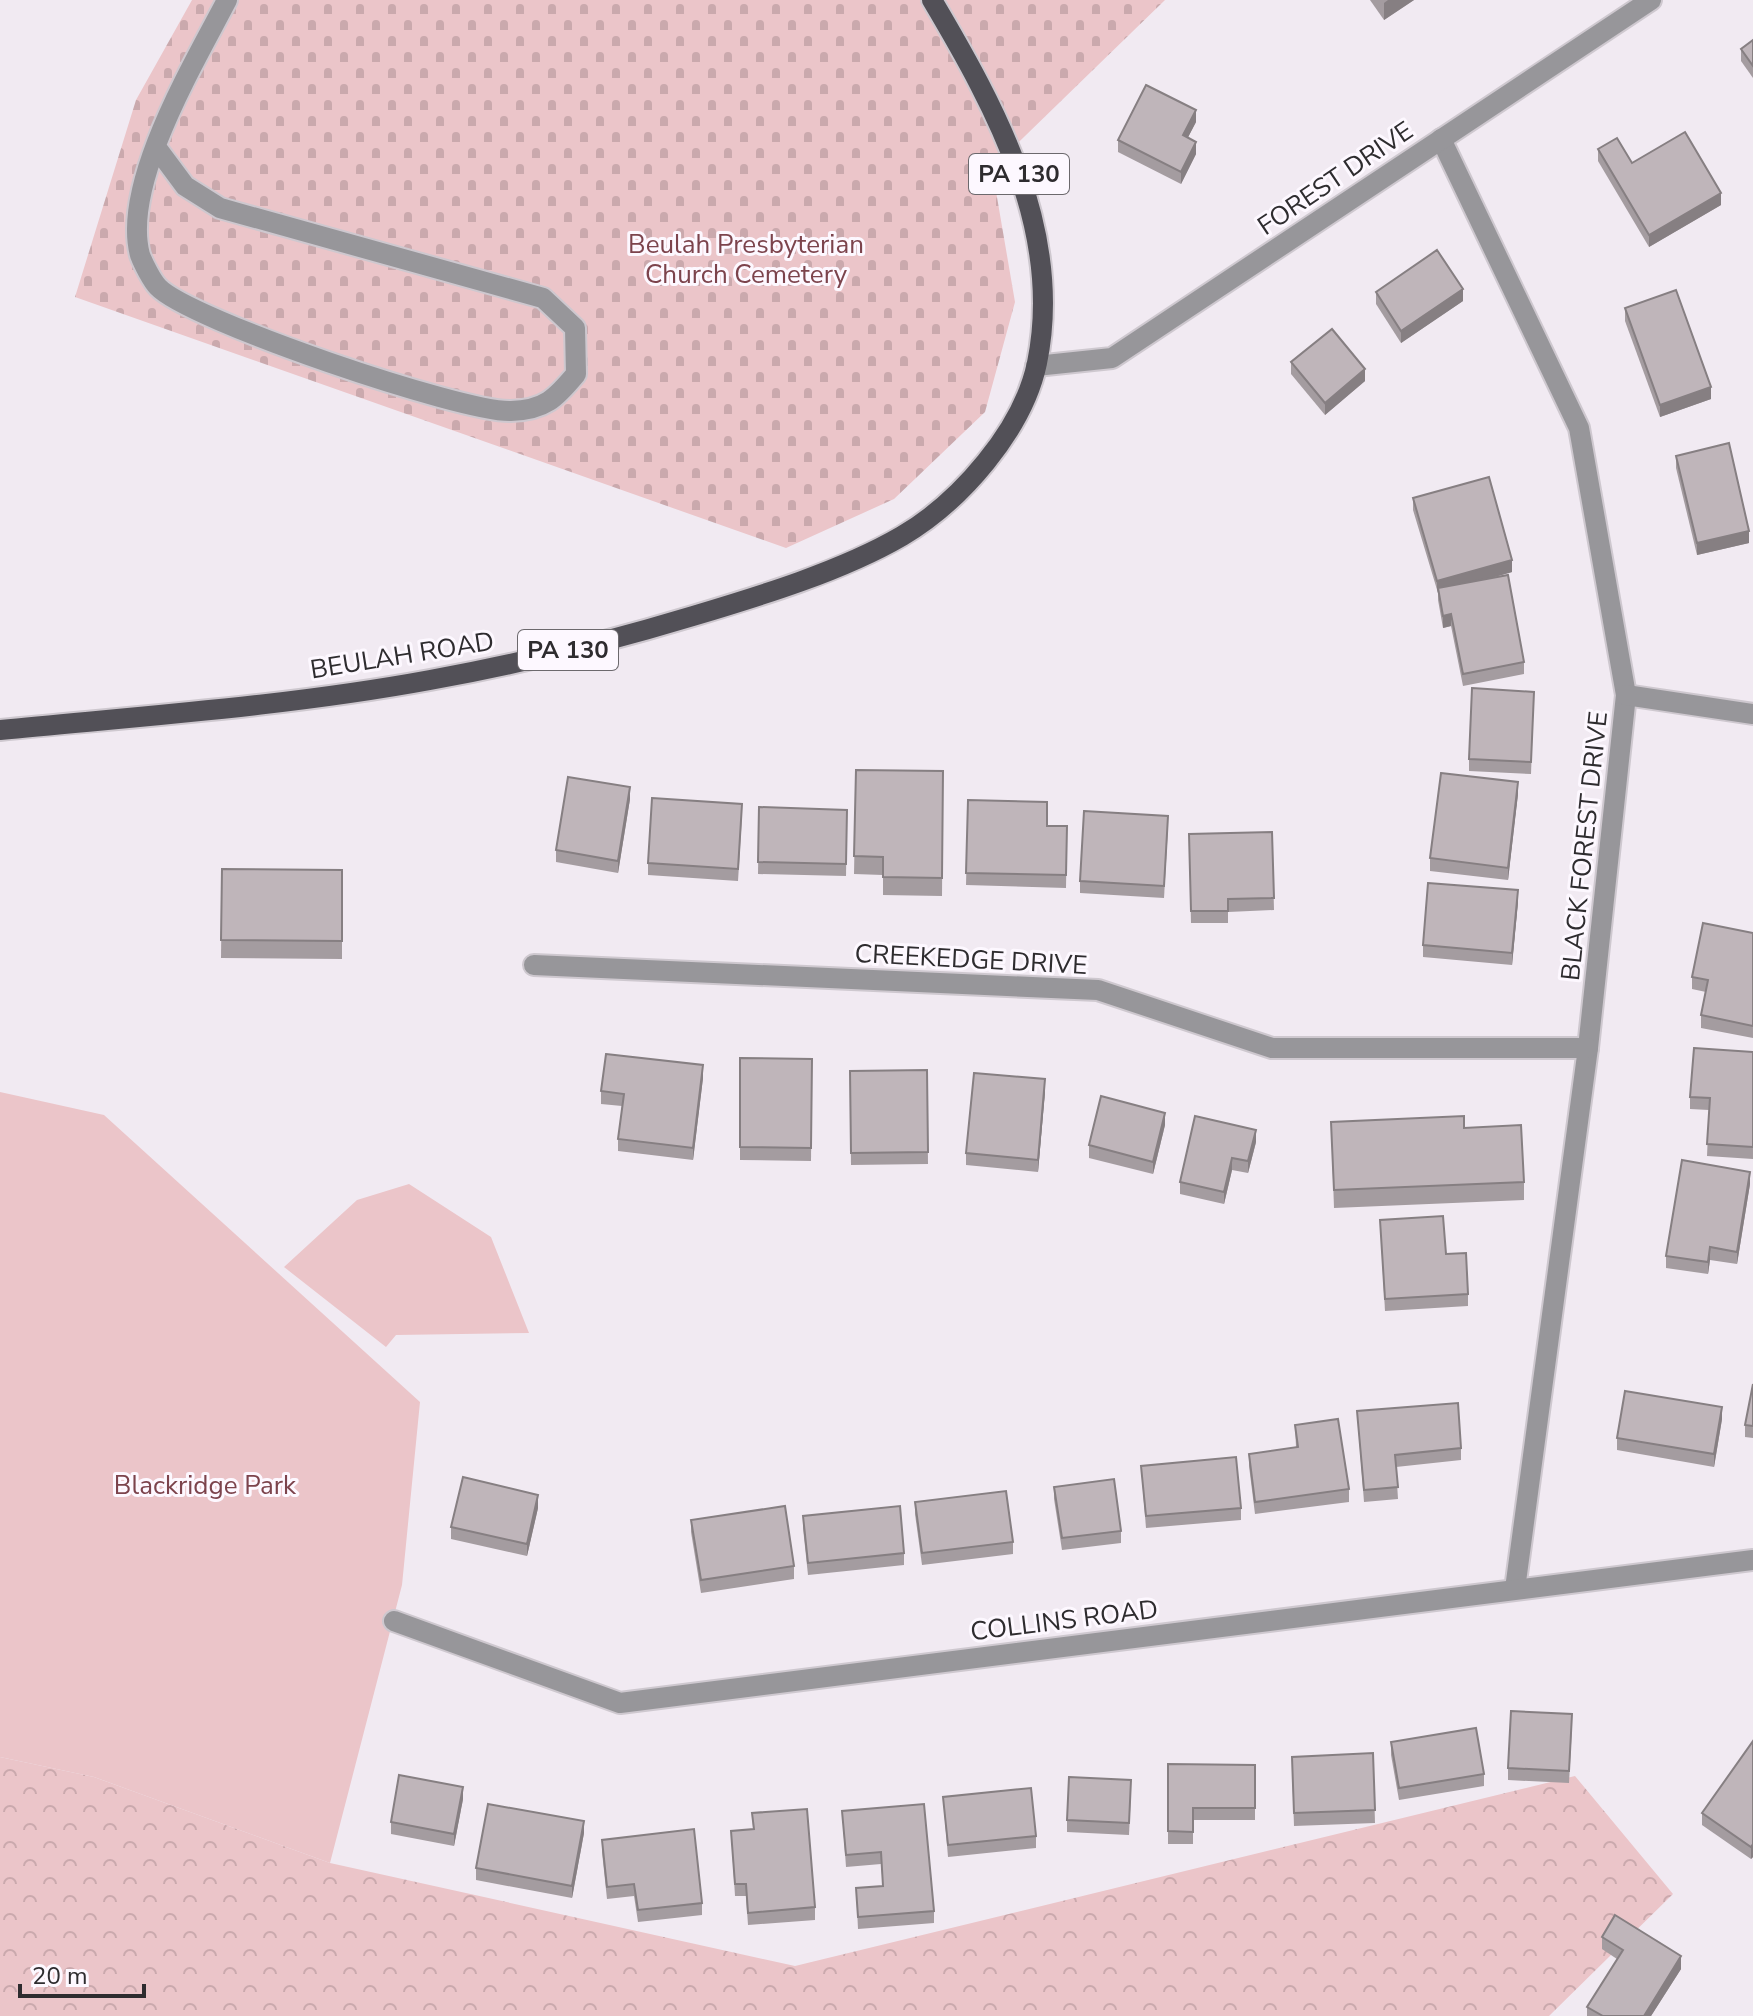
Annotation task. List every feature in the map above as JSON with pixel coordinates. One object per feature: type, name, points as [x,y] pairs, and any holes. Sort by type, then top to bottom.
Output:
[{"type":"main road","name":"BEULAH ROAD","points":[[0,730],[233,707],[428,681],[582,646],[776,592],[902,536],[949,501],[987,462],[1014,417],[1036,366],[1041,303],[1037,242],[1029,205],[995,114],[932,0]]},
{"type":"street","points":[[156,147],[185,186],[220,208],[543,298],[575,328],[576,374],[552,402],[511,412],[426,394],[203,316],[157,287],[140,255],[139,202],[156,147],[175,101],[227,0]]},
{"type":"street","name":"FOREST DRIVE","points":[[1036,366],[1112,358],[1651,0]]},
{"type":"street","name":"BLACK FOREST DRIVE","points":[[1441,139],[1579,428],[1626,695],[1588,1048],[1515,1589]]},
{"type":"street","points":[[1626,695],[1753,714]]},
{"type":"street","name":"CREEKEDGE DRIVE","points":[[534,965],[1098,990],[1272,1048],[1588,1048]]},
{"type":"street","name":"COLLINS ROAD","points":[[394,1621],[620,1703],[1753,1560]]},
{"type":"green space","name":"Beulah Presbyterian Church Cemetery","points":[[192,0],[1165,0],[992,168],[1015,302],[985,412],[894,499],[786,548],[75,297],[136,100]]},
{"type":"green space","name":"Blackridge Park","points":[[0,1092],[104,1115],[420,1402],[402,1585],[330,1863],[94,1777],[0,1757]]},
{"type":"green space","points":[[409,1184],[491,1237],[529,1333],[396,1335],[386,1347],[284,1267],[357,1200]]},
{"type":"green space","points":[[0,1757],[94,1777],[330,1863],[795,1966],[1575,1776],[1673,1894],[1549,2016],[0,2016]]},
{"type":"building","points":[[1753,40],[1753,66],[1741,49]]},
{"type":"building","points":[[1146,85],[1196,110],[1183,135],[1196,142],[1181,172],[1118,140]]},
{"type":"building","points":[[1685,132],[1721,193],[1649,235],[1598,149],[1617,138],[1632,163]]},
{"type":"building","points":[[1437,250],[1463,289],[1401,331],[1376,292]]},
{"type":"building","points":[[1676,290],[1711,387],[1660,405],[1625,308]]},
{"type":"building","points":[[1332,329],[1365,369],[1325,403],[1291,362]]},
{"type":"building","points":[[1729,443],[1749,531],[1697,543],[1676,456]]},
{"type":"building","points":[[1489,477],[1512,560],[1437,581],[1413,498]]},
{"type":"building","points":[[1508,575],[1524,662],[1463,674],[1451,614],[1443,616],[1438,588]]},
{"type":"building","points":[[1472,688],[1534,692],[1531,762],[1469,759]]},
{"type":"building","points":[[856,770],[943,771],[942,878],[883,877],[883,857],[854,856]]},
{"type":"building","points":[[1441,773],[1518,782],[1508,868],[1430,858]]},
{"type":"building","points":[[568,777],[630,787],[618,861],[556,850]]},
{"type":"building","points":[[652,798],[742,804],[738,869],[648,863]]},
{"type":"building","points":[[968,800],[1047,802],[1047,826],[1067,826],[1066,875],[966,873]]},
{"type":"building","points":[[759,807],[847,810],[846,864],[758,862]]},
{"type":"building","points":[[1084,811],[1168,816],[1164,886],[1080,881]]},
{"type":"building","points":[[1272,832],[1274,898],[1228,899],[1228,911],[1191,911],[1189,834]]},
{"type":"building","points":[[222,869],[342,870],[342,941],[221,940]]},
{"type":"building","points":[[1428,883],[1518,890],[1512,953],[1423,945]]},
{"type":"building","points":[[1703,923],[1753,933],[1753,1026],[1701,1015],[1708,980],[1692,977]]},
{"type":"building","points":[[1694,1048],[1753,1052],[1753,1147],[1707,1144],[1710,1098],[1690,1097]]},
{"type":"building","points":[[606,1054],[703,1065],[693,1148],[618,1139],[624,1094],[601,1091]]},
{"type":"building","points":[[740,1058],[812,1059],[811,1148],[740,1147]]},
{"type":"building","points":[[927,1070],[928,1152],[851,1153],[850,1071]]},
{"type":"building","points":[[974,1073],[1045,1079],[1038,1160],[966,1153]]},
{"type":"building","points":[[1101,1096],[1165,1113],[1153,1162],[1089,1145]]},
{"type":"building","points":[[1195,1116],[1256,1130],[1248,1161],[1232,1158],[1224,1192],[1180,1182]]},
{"type":"building","points":[[1464,1116],[1464,1128],[1521,1125],[1524,1182],[1334,1190],[1331,1122]]},
{"type":"building","points":[[1682,1160],[1750,1172],[1737,1252],[1710,1247],[1708,1262],[1666,1256]]},
{"type":"building","points":[[1443,1216],[1446,1254],[1466,1253],[1468,1294],[1385,1299],[1380,1220]]},
{"type":"building","points":[[1753,1384],[1753,1426],[1745,1425]]},
{"type":"building","points":[[1625,1391],[1722,1407],[1714,1454],[1617,1438]]},
{"type":"building","points":[[1458,1403],[1461,1448],[1395,1455],[1398,1487],[1364,1490],[1357,1411]]},
{"type":"building","points":[[1338,1419],[1349,1489],[1255,1502],[1249,1454],[1298,1447],[1295,1425]]},
{"type":"building","points":[[1236,1457],[1241,1508],[1146,1516],[1141,1466]]},
{"type":"building","points":[[463,1477],[538,1495],[527,1544],[451,1527]]},
{"type":"building","points":[[1114,1479],[1121,1531],[1062,1538],[1054,1487]]},
{"type":"building","points":[[1006,1491],[1013,1542],[922,1553],[915,1502]]},
{"type":"building","points":[[785,1506],[794,1566],[701,1580],[691,1520]]},
{"type":"building","points":[[900,1506],[904,1553],[808,1563],[803,1516]]},
{"type":"building","points":[[1511,1711],[1572,1714],[1569,1771],[1508,1768]]},
{"type":"building","points":[[1476,1728],[1484,1774],[1399,1788],[1391,1742]]},
{"type":"building","points":[[1753,1741],[1753,1844],[1751,1847],[1702,1813]]},
{"type":"building","points":[[1373,1753],[1375,1810],[1294,1813],[1292,1757]]},
{"type":"building","points":[[1168,1764],[1255,1765],[1255,1808],[1193,1808],[1193,1832],[1168,1831]]},
{"type":"building","points":[[399,1775],[463,1787],[454,1834],[391,1822]]},
{"type":"building","points":[[1069,1777],[1131,1780],[1129,1823],[1067,1820]]},
{"type":"building","points":[[1031,1788],[1036,1836],[948,1845],[943,1797]]},
{"type":"building","points":[[488,1804],[584,1821],[572,1886],[476,1868]]},
{"type":"building","points":[[924,1804],[934,1911],[858,1917],[856,1888],[883,1886],[881,1852],[846,1855],[842,1811]]},
{"type":"building","points":[[807,1809],[815,1907],[748,1913],[746,1884],[735,1884],[731,1831],[754,1829],[752,1813]]},
{"type":"building","points":[[694,1829],[702,1903],[638,1910],[634,1884],[607,1887],[602,1840]]},
{"type":"building","points":[[1615,1915],[1681,1956],[1644,2016],[1603,2016],[1587,2007],[1623,1950],[1602,1937]]}]
